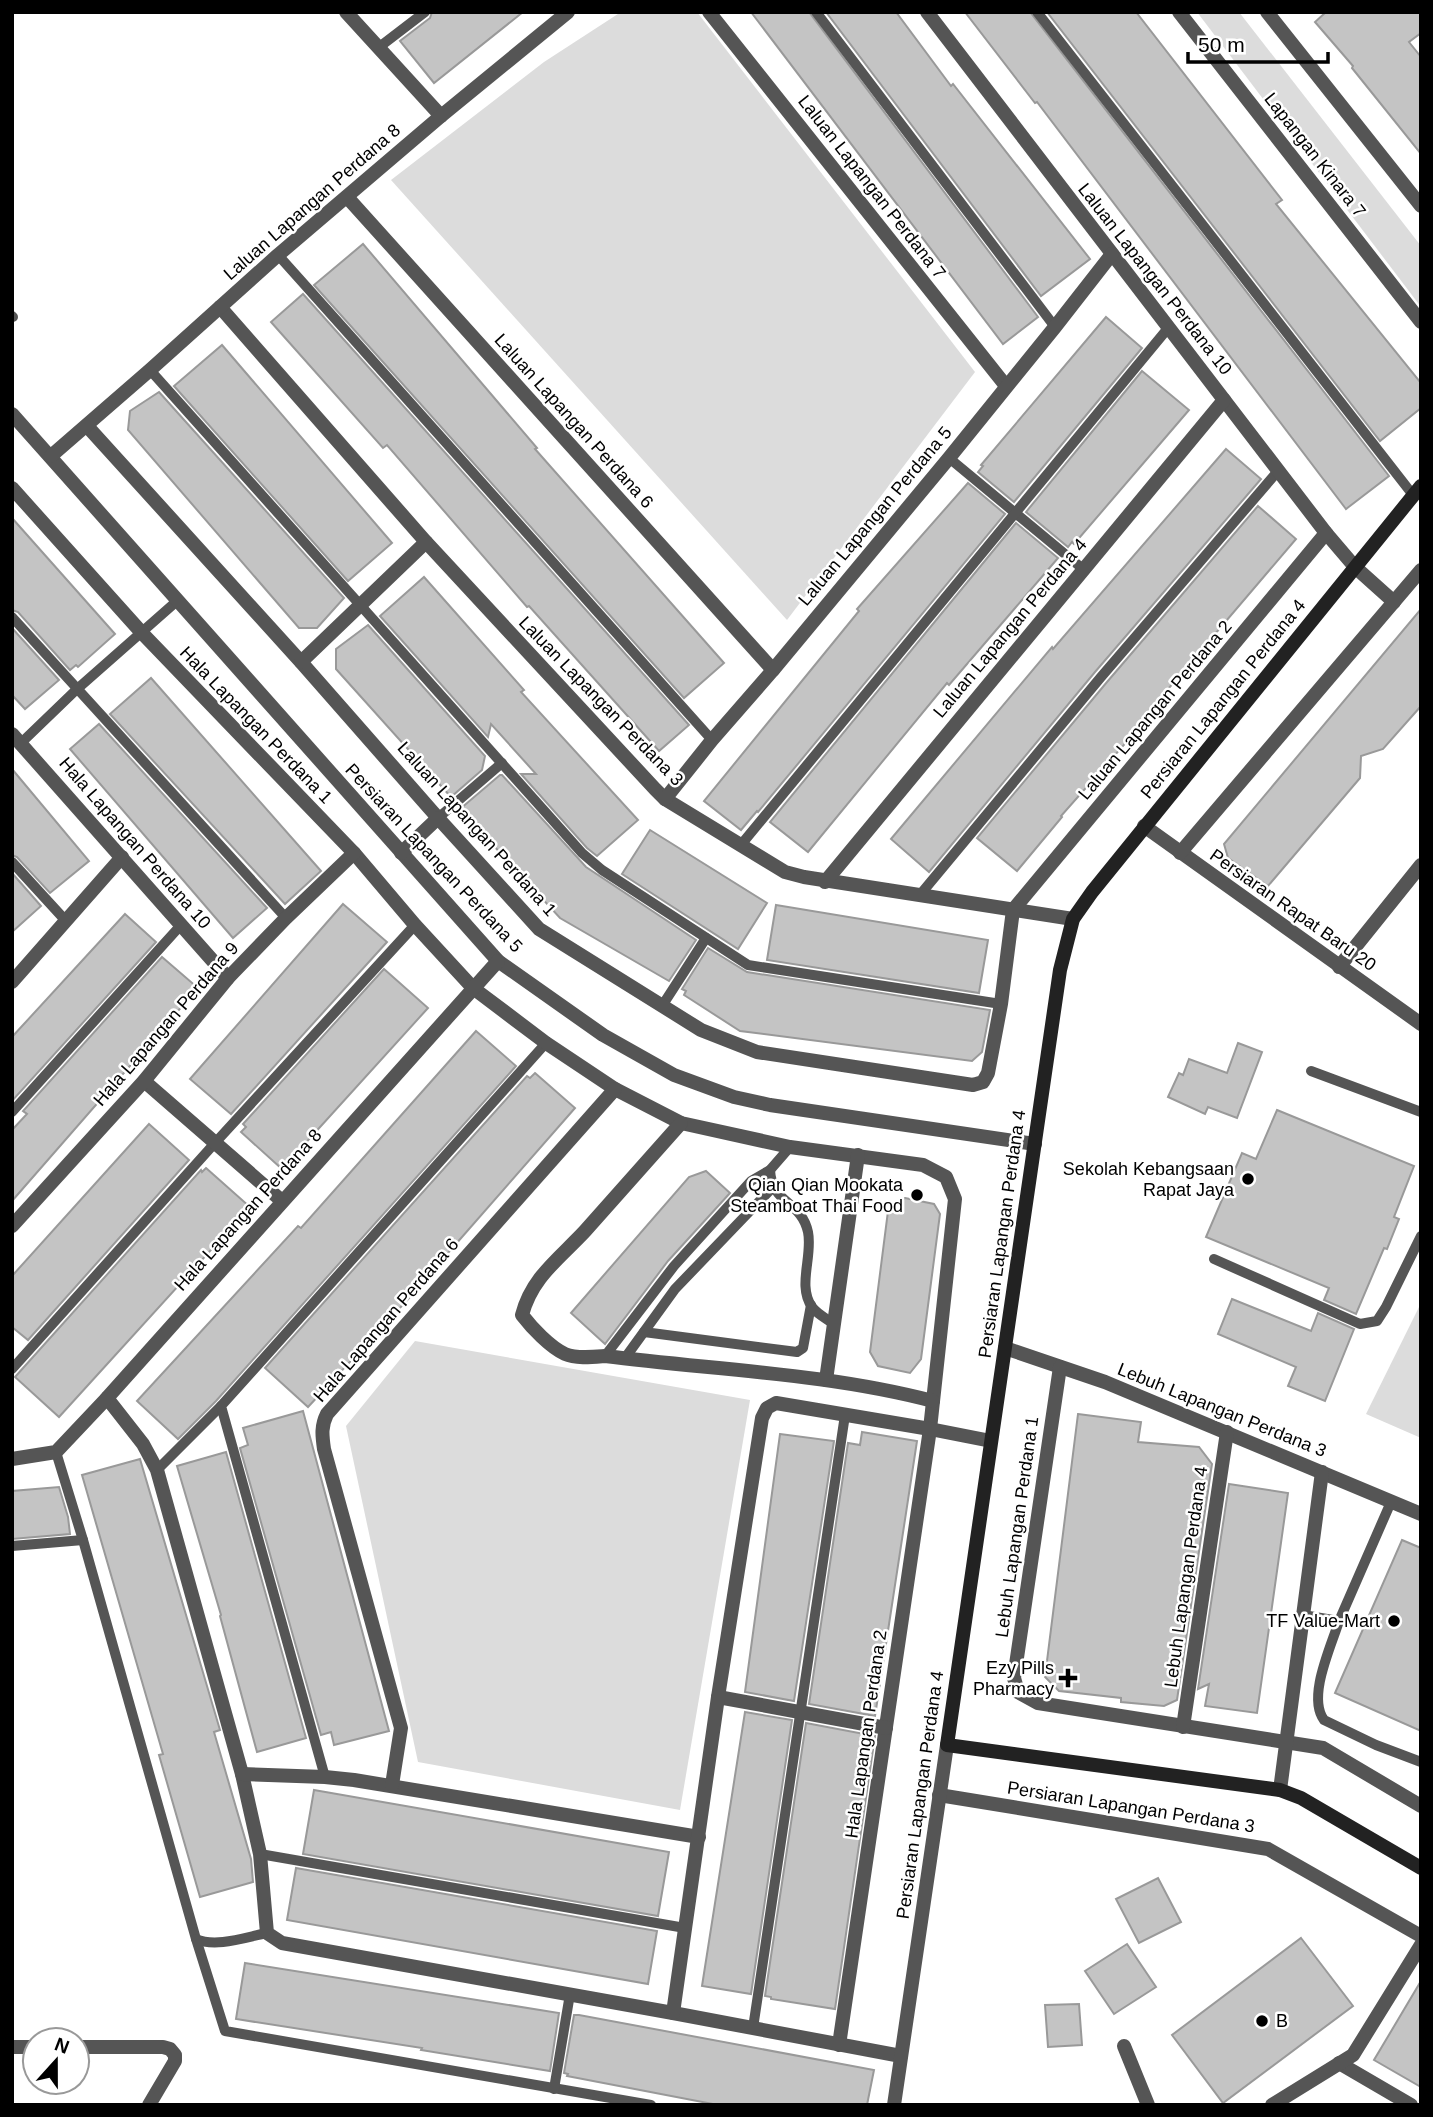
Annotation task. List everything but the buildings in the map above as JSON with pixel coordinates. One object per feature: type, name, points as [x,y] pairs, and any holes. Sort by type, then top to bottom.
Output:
[{"type":"street","points":[[346,12],[441,116]]},
{"type":"street","name":"Laluan Lapangan Perdana 8","points":[[51,456],[88,426],[278,254],[568,12]]},
{"type":"street","name":"Laluan Lapangan Perdana 7","points":[[709,12],[1006,386]]},
{"type":"street","name":"Laluan Lapangan Perdana 10","points":[[927,12],[1326,533],[1355,567],[1394,602]]},
{"type":"street","name":"Lapangan Kinara 7","points":[[1179,12],[1421,322]]},
{"type":"street","points":[[1267,12],[1421,206]]},
{"type":"street","name":"Laluan Lapangan Perdana 6","points":[[347,197],[773,670]]},
{"type":"street","name":"Laluan Lapangan Perdana 5","points":[[665,799],[948,458],[1112,254]]},
{"type":"street","name":"Laluan Lapangan Perdana 3","points":[[219,307],[426,542],[665,799],[785,872],[825,882],[1073,919]]},
{"type":"street","name":"Laluan Lapangan Perdana 4","points":[[825,882],[1224,400]]},
{"type":"street","name":"Persiaran Lapangan Perdana 5","points":[[12,414],[498,961],[603,1035],[674,1075],[734,1097],[784,1107],[1035,1144]]},
{"type":"street","name":"Laluan Lapangan Perdana 1","points":[[88,426],[539,929],[701,1030],[757,1052],[973,1085],[983,1082],[988,1073],[1001,1004],[1013,911]]},
{"type":"street","name":"Hala Lapangan Perdana 1","points":[[12,488],[142,633],[354,853],[473,988],[546,1042],[615,1088],[681,1123],[790,1147]]},
{"type":"street","name":"Persiaran Lapangan Perdana 4","points":[[894,2105],[1060,970],[1073,919],[1144,826],[1417,491]]},
{"type":"street","name":"Laluan Lapangan Perdana 2","points":[[1013,911],[1326,533]]},
{"type":"street","points":[[302,662],[426,542]]},
{"type":"street","points":[[1180,853],[1421,570]]},
{"type":"street","name":"Hala Lapangan Perdana 10","points":[[16,738],[229,978]]},
{"type":"street","points":[[401,853],[438,818]]},
{"type":"street","name":"Persiaran Rapat Baru 20","points":[[1144,826],[1421,1024]]},
{"type":"street","name":"Hala Lapangan Perdana 9","points":[[12,1226],[144,1081],[229,978],[286,918],[354,853]]},
{"type":"street","points":[[12,982],[122,857]]},
{"type":"street","points":[[1339,967],[1421,865]]},
{"type":"street","name":"Hala Lapangan Perdana 8","points":[[56,1452],[498,961]]},
{"type":"street","points":[[144,1081],[282,1202]]},
{"type":"street","name":"Hala Lapangan Perdana 6","points":[[392,1785],[401,1728],[324,1449],[323,1423],[327,1414],[615,1088]]},
{"type":"street","points":[[681,1123],[541,1276],[527,1297],[522,1315],[536,1332],[565,1354],[826,1380],[933,1401]]},
{"type":"street","name":"Hala Lapangan Perdana 2","points":[[790,1147],[923,1165],[946,1177],[955,1199],[930,1429],[839,2045]]},
{"type":"street","points":[[826,1380],[858,1155]]},
{"type":"street","name":"Lebuh Lapangan Perdana 3","points":[[1005,1348],[1105,1382],[1421,1514]]},
{"type":"street","name":"Lebuh Lapangan Perdana 1","points":[[1060,1367],[1014,1678],[1018,1692],[1038,1703],[1184,1727]]},
{"type":"street","points":[[107,1398],[143,1444],[157,1470],[242,1774],[260,1854],[267,1933],[282,1943],[901,2056]]},
{"type":"street","points":[[673,2013],[718,1698],[762,1418],[767,1408],[776,1403],[991,1441]]},
{"type":"street","name":"Lebuh Lapangan Perdana 4","points":[[1184,1727],[1227,1432]]},
{"type":"street","points":[[12,1459],[56,1452]]},
{"type":"street","points":[[1280,1790],[1322,1472]]},
{"type":"street","points":[[718,1698],[886,1728]]},
{"type":"street","points":[[1184,1727],[1323,1748],[1421,1807]]},
{"type":"street","name":"Persiaran Lapangan Perdana 3","points":[[947,1745],[1280,1790],[1301,1798],[1421,1868]]},
{"type":"street","points":[[242,1774],[325,1777],[392,1785],[699,1837]]},
{"type":"street","name":"Persiaran Lapangan Perdana 3","points":[[939,1795],[1268,1849],[1421,1936]]},
{"type":"street","points":[[1272,2105],[1353,2054],[1416,1965],[1421,1945]]},
{"type":"street","points":[[1124,2046],[1148,2105]]},
{"type":"street","points":[[91,2047],[170,2049],[175,2055],[175,2061],[149,2105]]},
{"type":"street","points":[[1339,2063],[1411,2105]]},
{"type":"lane","points":[[379,48],[425,12]]},
{"type":"lane","points":[[816,12],[1055,327]]},
{"type":"lane","points":[[1037,12],[1417,491]]},
{"type":"lane","points":[[278,254],[712,740]]},
{"type":"lane","points":[[740,846],[1169,327]]},
{"type":"lane","points":[[150,370],[582,853],[602,870],[748,965],[1001,1004]]},
{"type":"lane","points":[[948,458],[1083,569]]},
{"type":"lane","points":[[919,896],[1101,677],[1278,471]]},
{"type":"lane","points":[[16,738],[76,690],[177,601]]},
{"type":"lane","points":[[12,617],[286,918]]},
{"type":"lane","points":[[438,818],[502,763]]},
{"type":"lane","points":[[12,862],[66,921]]},
{"type":"lane","points":[[12,1112],[181,925]]},
{"type":"lane","points":[[12,1369],[415,925]]},
{"type":"lane","points":[[662,1006],[706,939]]},
{"type":"lane","points":[[157,1470],[221,1406],[546,1042]]},
{"type":"lane","points":[[1311,1071],[1421,1112]]},
{"type":"lane","points":[[605,1356],[674,1266],[751,1181],[770,1170],[790,1147]]},
{"type":"lane","points":[[770,1170],[776,1192],[803,1216],[808,1234],[806,1293],[813,1309],[834,1324]]},
{"type":"lane","points":[[625,1358],[675,1289],[773,1187]]},
{"type":"lane","points":[[1214,1259],[1360,1324],[1377,1321],[1421,1236]]},
{"type":"lane","points":[[644,1332],[796,1352],[803,1348],[811,1305]]},
{"type":"lane","points":[[221,1406],[325,1777]]},
{"type":"lane","points":[[753,2028],[845,1415]]},
{"type":"lane","points":[[56,1452],[225,2031],[651,2105]]},
{"type":"lane","points":[[1391,1502],[1339,1621],[1317,1692],[1319,1713],[1324,1720],[1334,1725],[1421,1762]]},
{"type":"lane","points":[[12,1546],[83,1540]]},
{"type":"lane","points":[[1303,1615],[1339,1621]]},
{"type":"lane","points":[[260,1854],[685,1928]]},
{"type":"lane","points":[[196,1939],[203,1942],[221,1941],[267,1933]]},
{"type":"lane","points":[[554,2089],[570,1994]]},
{"type":"shaded area","points":[[621,12],[697,12],[975,372],[787,620],[391,180],[544,62]]},
{"type":"shaded area","points":[[1197,12],[1239,12],[1421,246],[1421,307]]},
{"type":"shaded area","points":[[1421,1303],[1421,1438],[1366,1414]]},
{"type":"shaded area","points":[[415,1341],[750,1400],[680,1810],[418,1762],[346,1426]]},
{"type":"place","name":"Sekolah Kebangsaan Rapat Jaya","points":[[1248,1179]]},
{"type":"place","name":"Qian Qian Mookata Steamboat Thai Food","points":[[917,1195]]},
{"type":"place","name":"TF Value-Mart","points":[[1394,1621]]},
{"type":"place","name":"Ezy Pills Pharmacy","points":[[1068,1678]]},
{"type":"place","name":"B","points":[[1262,2021]]}]
